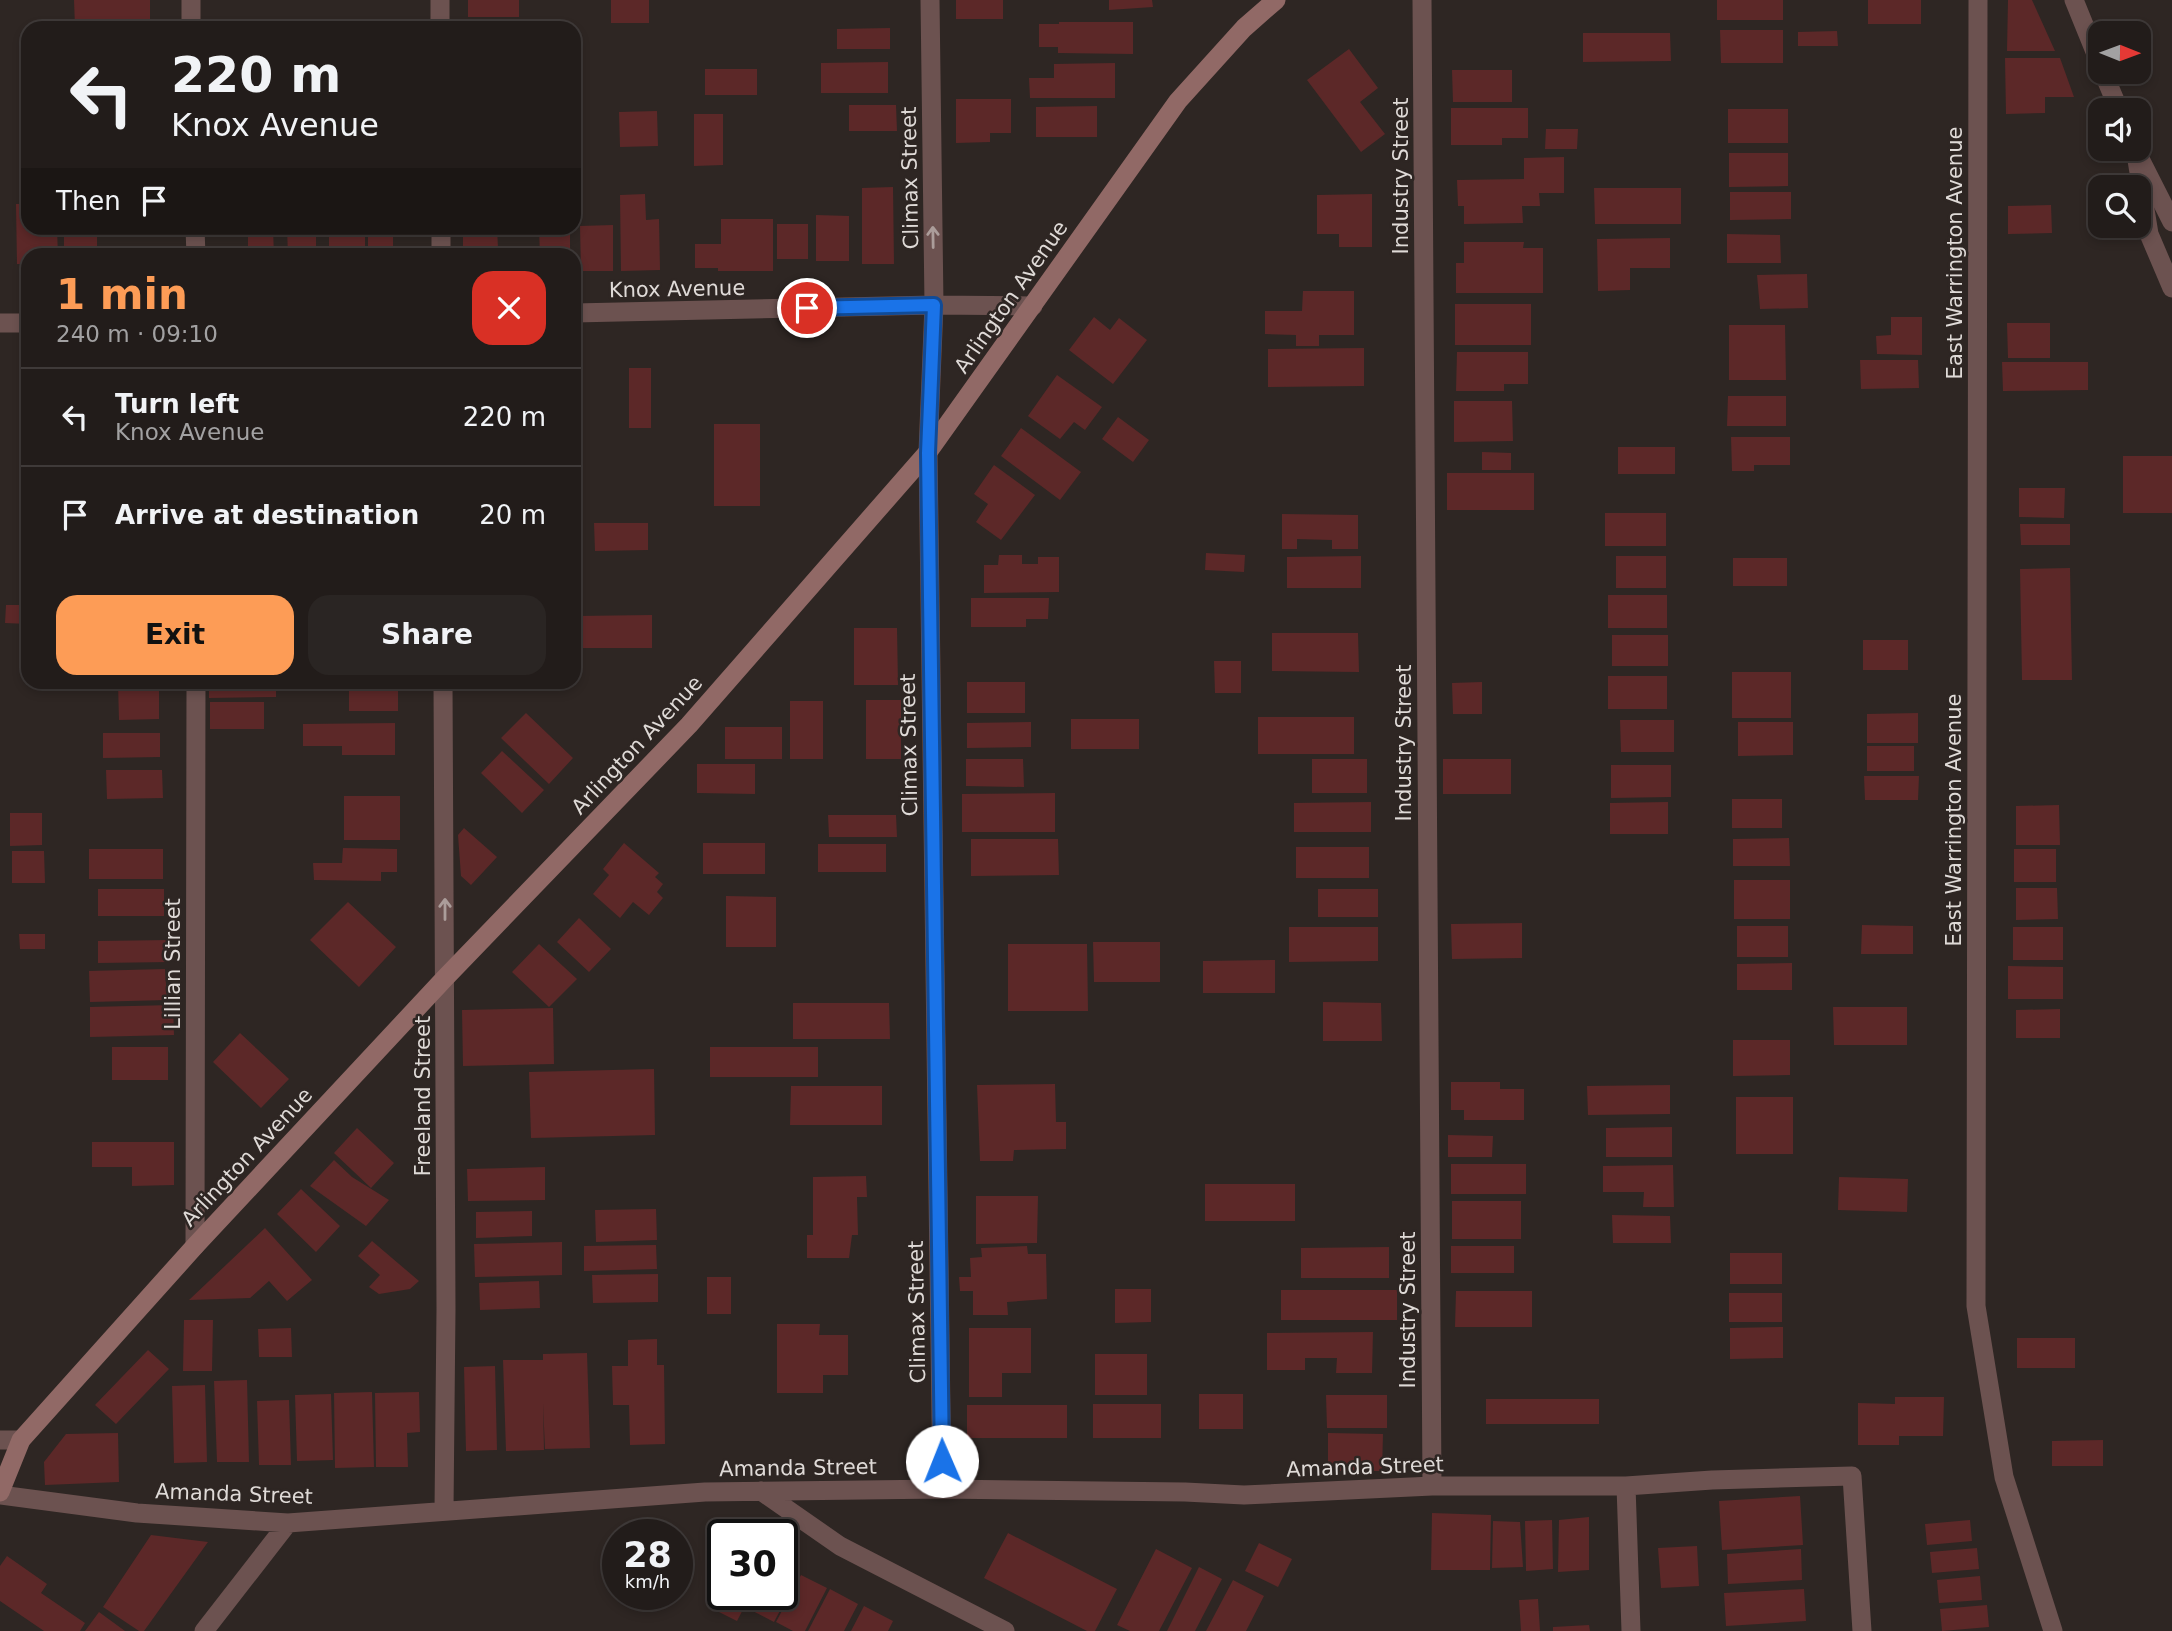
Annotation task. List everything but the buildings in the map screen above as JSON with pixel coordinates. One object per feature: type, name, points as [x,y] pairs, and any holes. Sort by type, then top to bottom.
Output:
[{"type":"main road","name":"Arlington Avenue","points":[[0,1494],[21,1440],[195,1246],[445,978],[689,725],[928,453],[1178,102],[1244,27],[1276,0]]},
{"type":"street","points":[[191,0],[191,21]]},
{"type":"street","points":[[440,0],[440,21]]},
{"type":"street","name":"Climax Street","points":[[930,0],[934,305],[928,453],[942,1489]]},
{"type":"street","name":"Industry Street","points":[[1422,0],[1432,1486]]},
{"type":"street","name":"East Warrington Avenue","points":[[1978,0],[1976,1306],[2004,1477],[2053,1631]]},
{"type":"street","points":[[2074,0],[2088,34]]},
{"type":"street","points":[[2137,161],[2149,234],[2172,288]]},
{"type":"street","points":[[2141,161],[2172,222]]},
{"type":"street","name":"Knox Avenue","points":[[581,313],[934,305],[1033,306]]},
{"type":"street","points":[[0,323],[21,323]]},
{"type":"street","name":"Lillian Street","points":[[195,1246],[196,689]]},
{"type":"street","name":"Freeland Street","points":[[443,689],[446,1309],[444,1510]]},
{"type":"street","points":[[0,1440],[21,1440]]},
{"type":"street","name":"Amanda Street","points":[[0,1494],[137,1514],[288,1523],[705,1492],[942,1489],[1244,1495],[1432,1486],[1626,1486],[1712,1480],[1852,1476],[1862,1631]]},
{"type":"street","points":[[1626,1486],[1631,1631]]},
{"type":"street","points":[[761,1491],[840,1546],[1005,1631]]},
{"type":"street","points":[[204,1631],[288,1523]]},
{"type":"route","points":[[807,308],[934,305],[928,453],[942,1461]]}]
